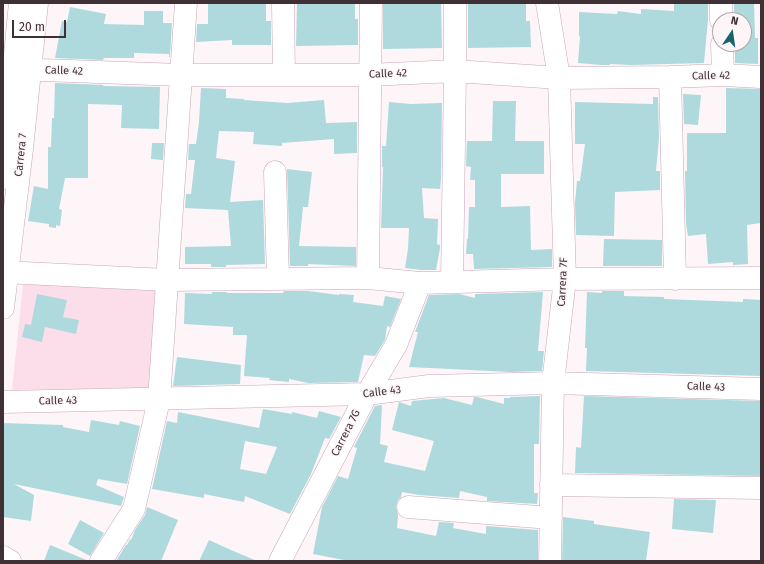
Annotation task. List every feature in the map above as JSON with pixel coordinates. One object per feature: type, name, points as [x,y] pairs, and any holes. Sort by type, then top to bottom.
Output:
[{"type":"street","name":"Carrera 7","points":[[20,3],[22,69]]},
{"type":"street","name":"Carrera 7","points":[[3,308],[11,149],[22,69],[37,3]]},
{"type":"street","points":[[101,561],[134,509],[159,400],[186,3]]},
{"type":"street","points":[[283,3],[284,75]]},
{"type":"street","points":[[368,278],[369,75],[371,3]]},
{"type":"street","points":[[452,282],[455,3]]},
{"type":"street","name":"Carrera 7F","points":[[547,3],[559,78],[565,279],[553,383],[550,561]]},
{"type":"street","points":[[722,52],[723,75]]},
{"type":"street","name":"Calle 42","points":[[22,69],[181,75],[369,75],[455,71],[559,78],[723,75],[761,77]]},
{"type":"street","points":[[670,77],[675,279]]},
{"type":"street","name":"Carrera 7","points":[[3,178],[11,149]]},
{"type":"street","points":[[275,172],[278,279]]},
{"type":"street","points":[[6,272],[167,280],[368,278],[420,283],[565,279],[761,278]]},
{"type":"street","name":"Carrera 7G","points":[[280,561],[367,394],[396,345],[420,283]]},
{"type":"street","name":"Calle 43","points":[[3,402],[159,400],[367,394],[429,386],[553,383],[761,389]]},
{"type":"street","points":[[551,485],[761,488]]},
{"type":"street","points":[[408,507],[551,518]]},
{"type":"street","points":[[3,557],[10,561]]},
{"type":"shaded area","points":[[160,281],[150,388],[12,390],[23,285]]},
{"type":"building","points":[[208,3],[266,3],[266,21],[271,21],[271,45],[232,45],[232,40],[196,42],[197,24],[208,24]]},
{"type":"building","points":[[297,3],[355,3],[355,19],[358,19],[358,45],[296,46]]},
{"type":"building","points":[[383,3],[441,3],[442,48],[383,49]]},
{"type":"building","points":[[468,3],[526,3],[526,21],[530,21],[531,47],[468,48]]},
{"type":"building","points":[[674,3],[708,3],[704,63],[601,65],[578,63],[580,36],[579,12],[617,14],[618,11],[641,14],[641,9],[674,11]]},
{"type":"building","points":[[734,3],[754,3],[755,38],[758,38],[758,64],[735,63],[735,52],[752,52],[752,12],[734,12]]},
{"type":"building","points":[[70,7],[106,14],[104,24],[144,25],[144,11],[163,11],[163,23],[172,23],[170,57],[169,54],[134,53],[134,58],[104,58],[103,60],[55,58],[62,21],[67,22]]},
{"type":"building","points":[[55,83],[160,87],[159,129],[121,128],[122,105],[88,104],[88,178],[65,178],[59,209],[62,210],[60,226],[56,225],[56,228],[49,227],[49,224],[28,221],[34,186],[48,189],[48,147],[51,147]]},
{"type":"building","points":[[201,88],[226,89],[226,98],[244,100],[287,103],[324,100],[326,123],[357,122],[357,153],[334,154],[334,139],[282,143],[282,146],[253,144],[254,132],[219,131],[216,158],[235,161],[230,202],[263,200],[265,264],[211,267],[211,264],[185,264],[185,247],[231,246],[228,210],[185,208],[186,194],[191,194],[195,160],[188,160],[189,144],[196,144]]},
{"type":"building","points":[[726,88],[761,89],[761,223],[747,225],[748,264],[733,265],[733,262],[708,264],[706,234],[688,236],[686,224],[685,171],[687,171],[687,133],[726,133]]},
{"type":"building","points":[[683,94],[701,95],[698,125],[684,124]]},
{"type":"building","points":[[653,97],[658,97],[659,138],[656,171],[660,171],[660,190],[615,192],[614,236],[576,235],[575,203],[577,181],[580,181],[585,144],[575,144],[575,102],[653,104]]},
{"type":"building","points":[[493,101],[516,101],[515,141],[544,141],[544,174],[501,174],[501,207],[530,206],[531,250],[552,249],[552,267],[474,269],[473,254],[466,254],[469,207],[475,207],[475,180],[470,180],[471,167],[466,166],[467,141],[492,141]]},
{"type":"building","points":[[389,102],[411,104],[442,103],[440,189],[422,188],[424,218],[438,219],[437,244],[440,245],[440,248],[436,270],[405,268],[409,228],[381,228],[383,167],[382,146],[386,146]]},
{"type":"building","points":[[152,143],[164,143],[163,160],[151,159]]},
{"type":"building","points":[[287,169],[312,172],[308,207],[303,207],[299,246],[356,247],[356,266],[308,264],[308,266],[290,266]]},
{"type":"building","points":[[604,239],[662,240],[662,266],[603,266]]},
{"type":"building","points":[[284,291],[308,291],[339,295],[354,295],[353,302],[383,306],[385,296],[401,299],[390,327],[387,326],[385,340],[375,356],[364,355],[358,382],[308,383],[289,379],[289,382],[269,380],[270,378],[244,376],[247,335],[233,335],[233,327],[184,324],[185,293],[283,293]]},
{"type":"building","points":[[602,291],[624,291],[624,296],[664,297],[664,299],[743,302],[743,299],[761,300],[761,376],[586,371],[587,348],[585,348],[587,292],[602,293]]},
{"type":"building","points":[[543,292],[538,351],[544,351],[542,371],[510,372],[409,367],[418,332],[415,332],[429,295],[459,294],[475,298],[475,294]]},
{"type":"building","points":[[37,294],[67,300],[63,317],[79,320],[76,334],[45,327],[42,342],[22,337],[25,324],[31,325]]},
{"type":"building","points":[[177,357],[241,365],[240,384],[173,386]]},
{"type":"building","points":[[540,396],[539,444],[534,444],[534,493],[538,493],[537,504],[487,501],[487,497],[460,491],[459,498],[419,495],[402,492],[396,506],[398,515],[397,528],[436,536],[439,522],[454,523],[453,528],[486,534],[486,526],[538,530],[538,561],[349,561],[313,554],[322,507],[338,476],[348,479],[357,448],[354,447],[375,406],[382,405],[380,444],[388,446],[384,462],[425,471],[434,441],[392,430],[399,402],[411,406],[412,401],[444,398],[472,405],[474,397],[477,397],[504,404],[504,398]]},
{"type":"building","points":[[584,396],[761,401],[761,476],[575,473],[576,447],[581,448]]},
{"type":"building","points":[[263,409],[292,414],[292,412],[317,418],[319,411],[341,417],[329,439],[325,438],[311,474],[290,514],[245,496],[244,502],[204,494],[204,498],[152,489],[167,421],[177,423],[178,412],[259,428]],"holes":[[[245,441],[277,447],[266,474],[240,469]]]},
{"type":"building","points":[[91,420],[119,425],[120,421],[140,426],[127,484],[98,479],[96,485],[124,497],[121,506],[14,484],[34,495],[31,521],[3,517],[3,423],[63,425],[63,427],[89,432]]},
{"type":"building","points":[[674,499],[716,500],[713,533],[672,529]]},
{"type":"building","points":[[147,507],[178,520],[161,561],[116,561],[130,539],[131,540],[135,530],[145,515]]},
{"type":"building","points":[[563,517],[594,521],[594,524],[650,532],[646,561],[562,561]]},
{"type":"building","points":[[80,520],[104,533],[90,556],[68,544]]},
{"type":"building","points":[[209,540],[231,550],[257,561],[199,561]]},
{"type":"building","points":[[50,545],[89,561],[44,561]]}]
